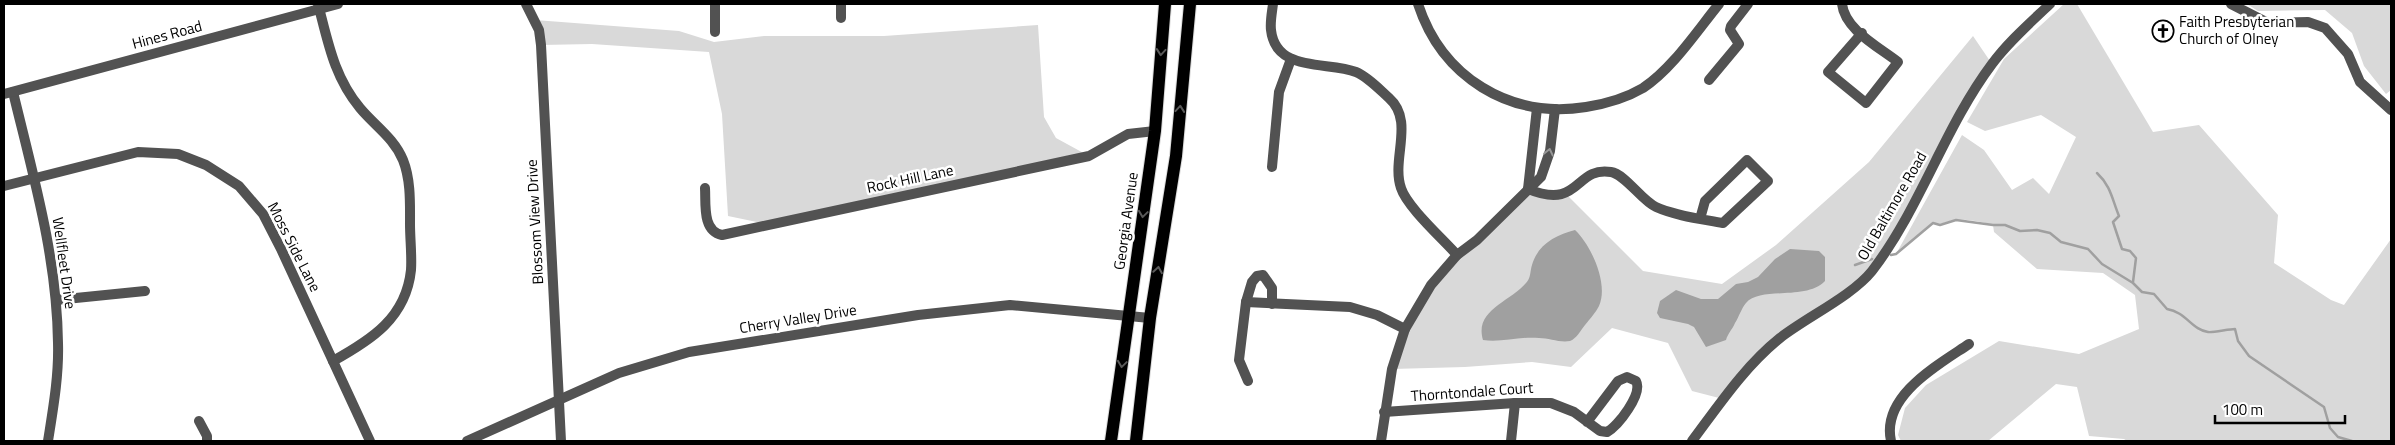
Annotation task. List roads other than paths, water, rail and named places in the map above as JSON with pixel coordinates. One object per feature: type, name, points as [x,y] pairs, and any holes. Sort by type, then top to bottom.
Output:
[{"type":"main road","name":"Georgia Avenue","points":[[1111,441],[1155,131],[1165,4]]},
{"type":"main road","points":[[1136,441],[1150,318],[1176,156],[1190,4]]},
{"type":"street","name":"Hines Road","points":[[8,93],[319,6],[338,4]]},
{"type":"street","name":"Blossom View Drive","points":[[526,4],[537,25],[541,45],[561,441]]},
{"type":"street","points":[[715,4],[715,32]]},
{"type":"street","points":[[841,4],[841,18]]},
{"type":"street","points":[[1273,4],[1271,29],[1273,40],[1282,53],[1290,60],[1356,72],[1368,79],[1396,105],[1402,119],[1398,175],[1401,190],[1409,202],[1458,255]]},
{"type":"street","points":[[1418,4],[1434,42],[1461,72],[1495,95],[1537,108],[1555,109],[1598,105],[1629,96],[1643,88],[1656,78],[1719,4]]},
{"type":"street","points":[[1709,80],[1739,44],[1730,30],[1748,4]]},
{"type":"street","points":[[1842,4],[1846,19],[1898,62],[1866,103],[1828,72],[1862,33]]},
{"type":"street","name":"Old Baltimore Road","points":[[1692,441],[1758,357],[1781,337],[1855,286],[1871,272],[1890,244],[1971,96],[1992,64],[2050,4]]},
{"type":"street","points":[[2231,4],[2268,23],[2308,22],[2325,28],[2348,54],[2360,82],[2391,110]]},
{"type":"street","points":[[319,6],[335,69],[360,109],[393,141],[404,162],[410,193],[411,269],[407,287],[397,310],[378,333],[366,343],[333,361]]},
{"type":"street","points":[[1272,167],[1279,92],[1290,60]]},
{"type":"street","name":"Wellfleet Drive","points":[[8,93],[34,177],[50,246],[56,300],[58,345],[55,396],[48,441]]},
{"type":"street","points":[[1528,189],[1537,108]]},
{"type":"street","points":[[1383,441],[1384,412],[1392,369],[1405,329],[1431,286],[1458,255],[1477,240],[1541,177],[1546,165],[1555,109]]},
{"type":"street","name":"Rock Hill Lane","points":[[705,188],[709,228],[714,234],[722,235],[1089,156],[1128,134],[1155,131]]},
{"type":"street","name":"Moss Side Lane","points":[[4,186],[138,152],[178,154],[206,165],[239,186],[263,214],[370,441]]},
{"type":"street","points":[[1528,189],[1554,197],[1566,194],[1587,177],[1600,171],[1614,172],[1655,207],[1700,218],[1723,223],[1768,181],[1747,160],[1705,201],[1700,218]]},
{"type":"street","points":[[1248,381],[1239,360],[1246,302],[1252,282],[1257,276],[1263,275],[1272,288],[1272,304]]},
{"type":"street","points":[[56,300],[145,290]]},
{"type":"street","points":[[1246,302],[1350,307],[1377,315],[1405,329]]},
{"type":"street","name":"Cherry Valley Drive","points":[[467,441],[619,373],[689,352],[918,315],[1010,305],[1150,318]]},
{"type":"street","points":[[1891,441],[1890,434],[1895,412],[1901,398],[1910,386],[1969,344]]},
{"type":"street","name":"Thorntondale Court","points":[[1384,412],[1515,403],[1551,403],[1574,412],[1587,422],[1603,432],[1611,430],[1637,396],[1639,389],[1636,381],[1628,377],[1618,381],[1587,422]]},
{"type":"street","points":[[1511,441],[1515,403]]},
{"type":"street","points":[[199,421],[207,436],[207,441]]},
{"type":"waterway","points":[[2097,173],[2108,188],[2119,216],[2113,222],[2122,249],[2130,251],[2136,258],[2133,282]]},
{"type":"waterway","points":[[1891,255],[1896,254],[1933,223],[1940,225],[1956,220],[2005,225],[2020,231],[2037,230],[2050,233],[2061,242],[2088,249],[2102,264],[2133,283],[2142,292],[2154,294],[2167,309],[2179,314],[2202,331],[2235,329],[2238,341],[2249,356],[2324,407],[2330,428],[2338,437],[2352,441]]},
{"type":"waterway","points":[[1855,265],[1872,259]]},
{"type":"place","name":"Faith Presbyterian Church of Olney","points":[[2163,31]]}]
